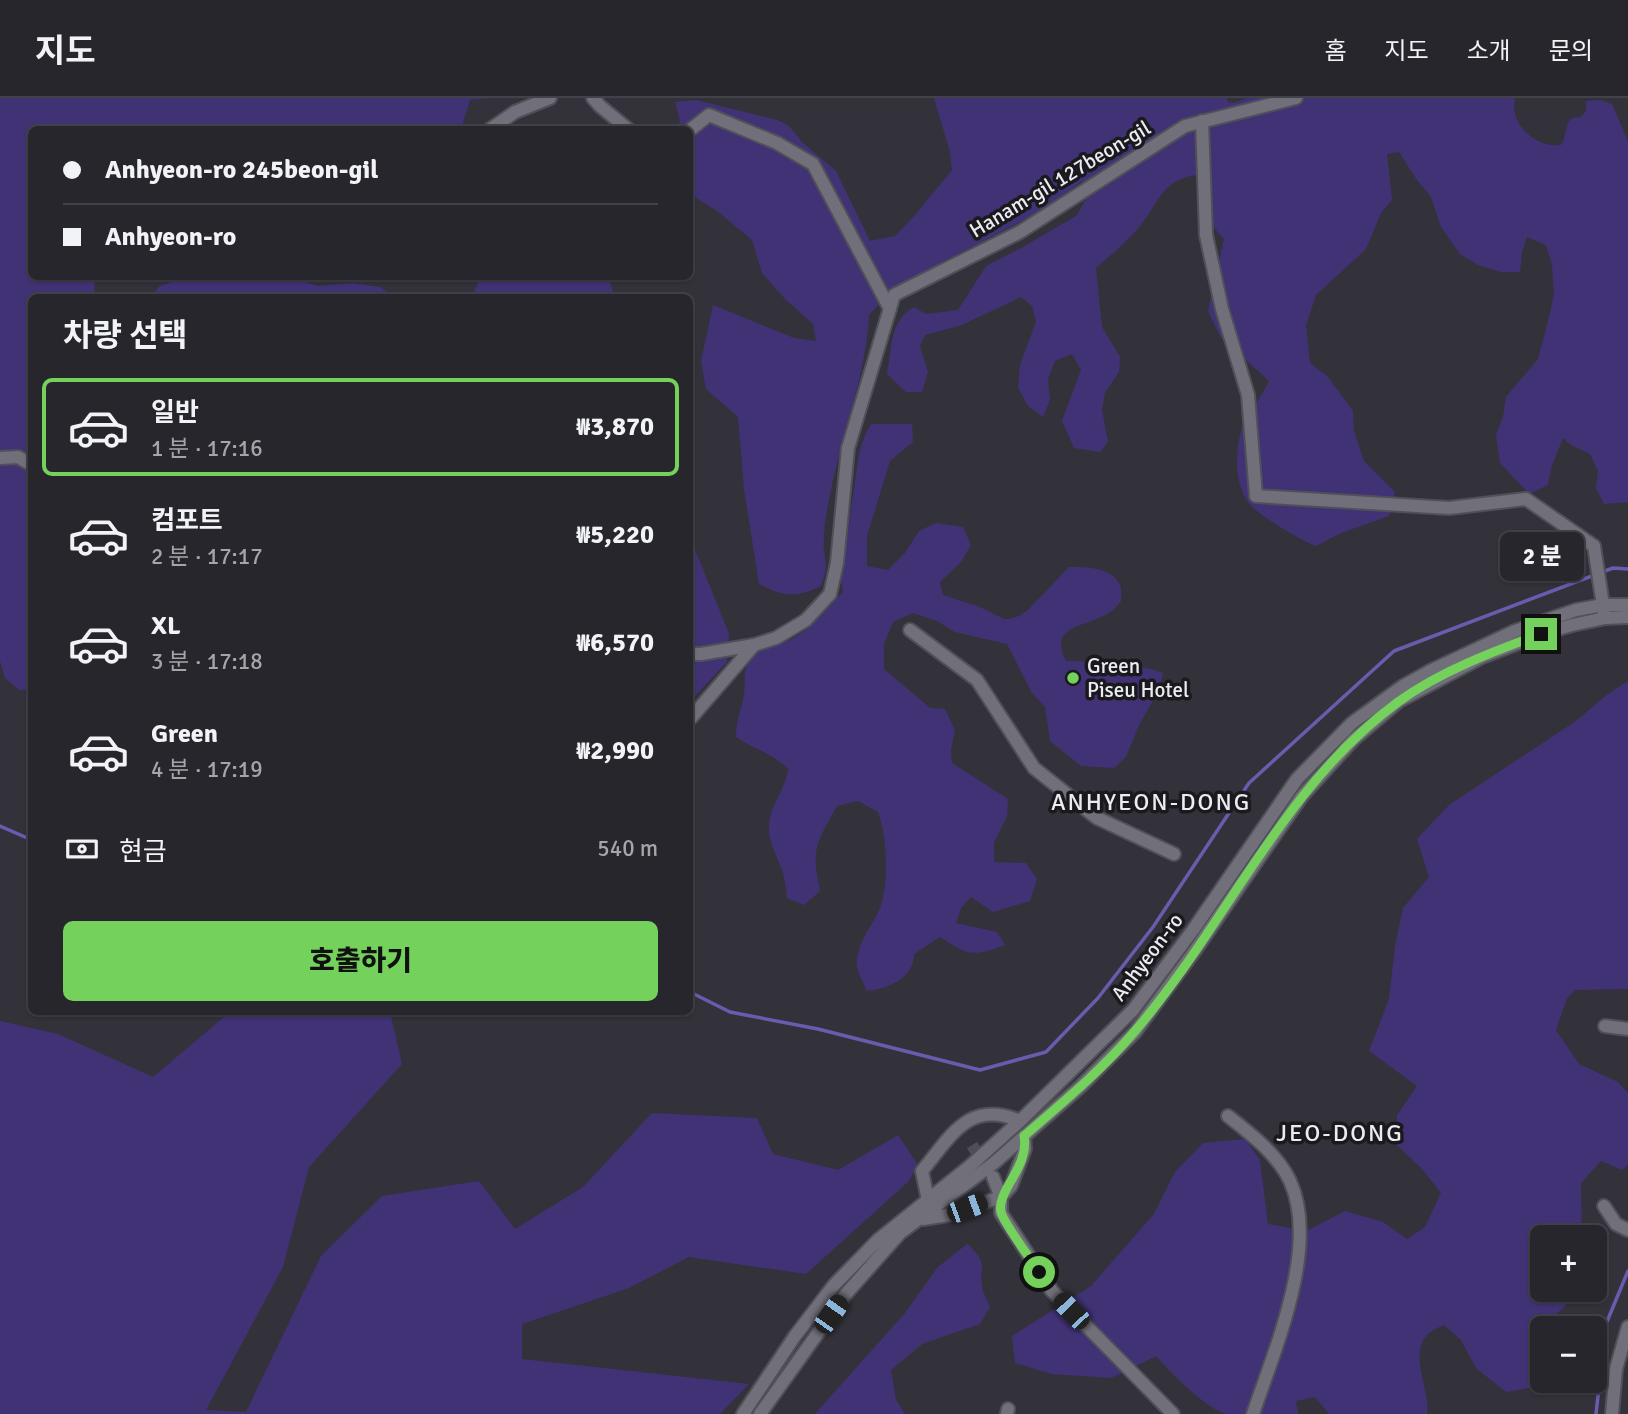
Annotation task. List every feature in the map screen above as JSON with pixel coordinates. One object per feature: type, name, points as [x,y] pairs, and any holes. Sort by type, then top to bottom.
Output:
[{"type":"street","points":[[492,126],[515,112],[550,98]]},
{"type":"street","points":[[593,98],[624,126]]},
{"type":"street","name":"Hanam-gil 127beon-gil","points":[[693,654],[754,645],[776,638],[806,620],[830,594],[836,563],[848,448],[894,295],[1020,232],[1185,126],[1296,98]]},
{"type":"street","points":[[693,128],[709,115],[776,143],[813,164],[890,309]]},
{"type":"street","points":[[1202,121],[1206,235],[1222,309],[1248,395],[1256,496],[1449,508],[1526,499],[1594,546],[1602,584],[1604,612]]},
{"type":"street","points":[[0,457],[18,457],[28,463]]},
{"type":"street","name":"Anhyeon-ro","points":[[760,1414],[845,1295],[900,1233],[994,1163],[1081,1086],[1135,1031],[1196,949],[1302,796],[1353,740],[1399,701],[1452,671],[1541,634],[1628,605]]},
{"type":"street","name":"Anhyeon-ro","points":[[743,1414],[795,1336],[834,1285],[878,1240],[1020,1121],[1133,1010],[1193,930],[1297,779],[1352,723],[1403,686],[1515,631],[1576,610],[1628,617]]},
{"type":"street","points":[[910,630],[977,680],[1034,768],[1097,818],[1174,854]]},
{"type":"street","points":[[693,716],[754,645]]},
{"type":"street","points":[[1605,1026],[1628,1029]]},
{"type":"street","points":[[928,1200],[922,1171],[962,1123],[977,1117],[1002,1113],[1020,1121]]},
{"type":"street","points":[[1228,1116],[1247,1130],[1282,1166],[1291,1184],[1300,1233],[1298,1266],[1288,1311],[1253,1414]]},
{"type":"street","points":[[919,1220],[948,1215],[1001,1197],[1011,1185],[1025,1149],[1024,1136]]},
{"type":"street","points":[[993,1177],[1001,1197],[1001,1213],[1052,1291],[1173,1414]]},
{"type":"street","points":[[1604,1206],[1616,1224],[1628,1230]]},
{"type":"street","points":[[1612,1414],[1616,1369],[1628,1327]]},
{"type":"shaded area","points":[[0,98],[489,98],[470,100],[462,126],[28,126],[28,280],[95,280],[94,294],[28,294],[28,689],[19,690],[5,678],[0,661]]},
{"type":"shaded area","points":[[934,98],[1227,98],[1228,102],[1234,103],[1246,98],[1515,98],[1514,108],[1520,126],[1534,139],[1552,145],[1561,145],[1569,121],[1581,117],[1586,111],[1586,101],[1600,100],[1612,104],[1628,141],[1628,502],[1604,504],[1596,488],[1598,471],[1590,454],[1563,438],[1551,468],[1548,485],[1529,494],[1500,463],[1496,434],[1503,417],[1506,397],[1538,359],[1550,313],[1554,293],[1552,265],[1546,245],[1527,237],[1520,272],[1501,272],[1478,265],[1460,254],[1441,227],[1431,197],[1399,152],[1387,154],[1392,200],[1381,213],[1366,249],[1316,295],[1306,325],[1310,363],[1328,377],[1353,411],[1354,431],[1364,461],[1395,492],[1389,516],[1341,533],[1316,546],[1260,514],[1243,494],[1237,466],[1242,428],[1269,381],[1220,336],[1208,311],[1224,239],[1214,228],[1195,175],[1175,182],[1168,188],[1135,232],[1096,268],[1102,327],[1120,357],[1119,372],[1105,393],[1102,410],[1108,442],[1100,452],[1074,448],[1062,421],[1081,370],[1072,354],[1055,361],[1048,379],[1050,400],[1043,417],[1028,406],[1018,388],[1020,365],[1036,322],[1032,306],[1021,297],[962,325],[925,335],[920,346],[928,372],[922,392],[906,392],[887,374],[893,336],[900,320],[914,307],[926,314],[958,310],[986,266],[1076,216],[1091,191],[1082,181],[1045,209],[896,286],[869,315],[859,381],[826,514],[826,565],[821,586],[804,593],[783,594],[759,584],[744,489],[738,417],[706,389],[701,361],[713,305],[794,338],[816,341],[813,324],[785,299],[762,273],[752,240],[717,211],[693,196],[693,126],[679,126],[680,120],[675,102],[696,100],[777,120],[789,126],[803,143],[836,171],[870,241],[895,236],[915,215],[952,170],[950,152]]},
{"type":"shaded area","points":[[177,280],[299,280],[318,286],[352,283],[380,287],[390,294],[153,294],[160,286]]},
{"type":"shaded area","points":[[479,280],[609,280],[614,294],[473,294]]},
{"type":"shaded area","points":[[871,424],[912,424],[913,442],[890,461],[867,536],[867,566],[888,570],[905,553],[919,531],[936,523],[963,527],[971,545],[961,562],[940,582],[943,595],[980,607],[1004,619],[1019,616],[1029,609],[1069,567],[1103,571],[1119,583],[1121,601],[1109,613],[1065,634],[1061,649],[1066,661],[1128,665],[1163,673],[1159,690],[1139,725],[1126,757],[1114,768],[1081,766],[1050,741],[1045,707],[1032,693],[1007,644],[955,632],[937,621],[913,613],[893,622],[884,644],[884,669],[930,708],[945,709],[955,730],[951,750],[952,763],[1008,799],[1007,816],[994,843],[994,862],[1026,863],[1037,879],[1030,901],[993,912],[971,897],[961,908],[956,923],[997,932],[1005,945],[971,953],[940,937],[914,954],[910,970],[905,976],[891,985],[867,991],[858,969],[857,958],[884,895],[886,858],[878,812],[858,801],[837,806],[817,847],[816,865],[820,891],[804,905],[787,898],[784,876],[771,844],[769,827],[788,769],[776,759],[736,737],[745,673],[751,658],[761,650],[802,633],[843,592],[841,581],[859,453]]},
{"type":"shaded area","points":[[693,544],[729,634],[727,662],[693,698]]},
{"type":"shaded area","points":[[1628,681],[1628,989],[1575,990],[1567,998],[1556,1030],[1579,1064],[1618,1082],[1628,1093],[1628,1165],[1622,1170],[1601,1161],[1581,1183],[1582,1225],[1530,1225],[1530,1302],[1569,1302],[1554,1316],[1530,1316],[1530,1388],[1506,1392],[1476,1368],[1461,1340],[1444,1325],[1429,1333],[1420,1351],[1427,1414],[1329,1414],[1315,1397],[1296,1401],[1298,1414],[1227,1414],[1199,1398],[1156,1356],[1111,1378],[1052,1374],[1015,1363],[1012,1336],[1091,1286],[1154,1214],[1175,1172],[1203,1143],[1245,1139],[1260,1160],[1268,1224],[1306,1231],[1345,1211],[1383,1222],[1407,1239],[1425,1227],[1441,1193],[1423,1170],[1396,1144],[1397,1115],[1417,1086],[1369,1051],[1389,999],[1395,946],[1403,908],[1429,877],[1417,839],[1449,805],[1576,721]]},
{"type":"shaded area","points":[[226,1015],[391,1015],[402,1064],[309,1167],[283,1267],[206,1410],[246,1412],[321,1256],[382,1196],[479,1181],[515,1229],[583,1187],[652,1113],[757,1118],[773,1154],[838,1170],[898,1135],[918,1165],[909,1181],[806,1274],[689,1257],[629,1288],[522,1324],[522,1359],[749,1384],[720,1414],[0,1414],[0,1021],[58,1034],[153,1077]]},
{"type":"shaded area","points":[[967,1244],[981,1262],[983,1291],[990,1307],[980,1324],[922,1344],[891,1370],[896,1400],[905,1414],[815,1414],[905,1313],[937,1268]]},
{"type":"waterway","points":[[693,994],[730,1012],[818,1029],[980,1070],[1046,1052],[1098,998],[1153,927],[1249,783],[1394,651],[1613,568],[1628,569]]},
{"type":"waterway","points":[[0,826],[28,838]]},
{"type":"waterway","points":[[1596,1414],[1606,1324],[1628,1271]]},
{"type":"tunnel","points":[[972,1145],[992,1177]]},
{"type":"place","name":"Green Piseu Hotel","points":[[1073,678]]},
{"type":"district","name":"ANHYEON-DONG","points":[[1151,802]]},
{"type":"district","name":"JEO-DONG","points":[[1340,1133]]},
{"type":"route","points":[[1039,1272],[1001,1213],[1001,1197],[1011,1185],[1025,1149],[1024,1136],[1081,1086],[1135,1031],[1196,949],[1255,860],[1302,796],[1353,740],[1399,701],[1452,671],[1541,634]]}]
